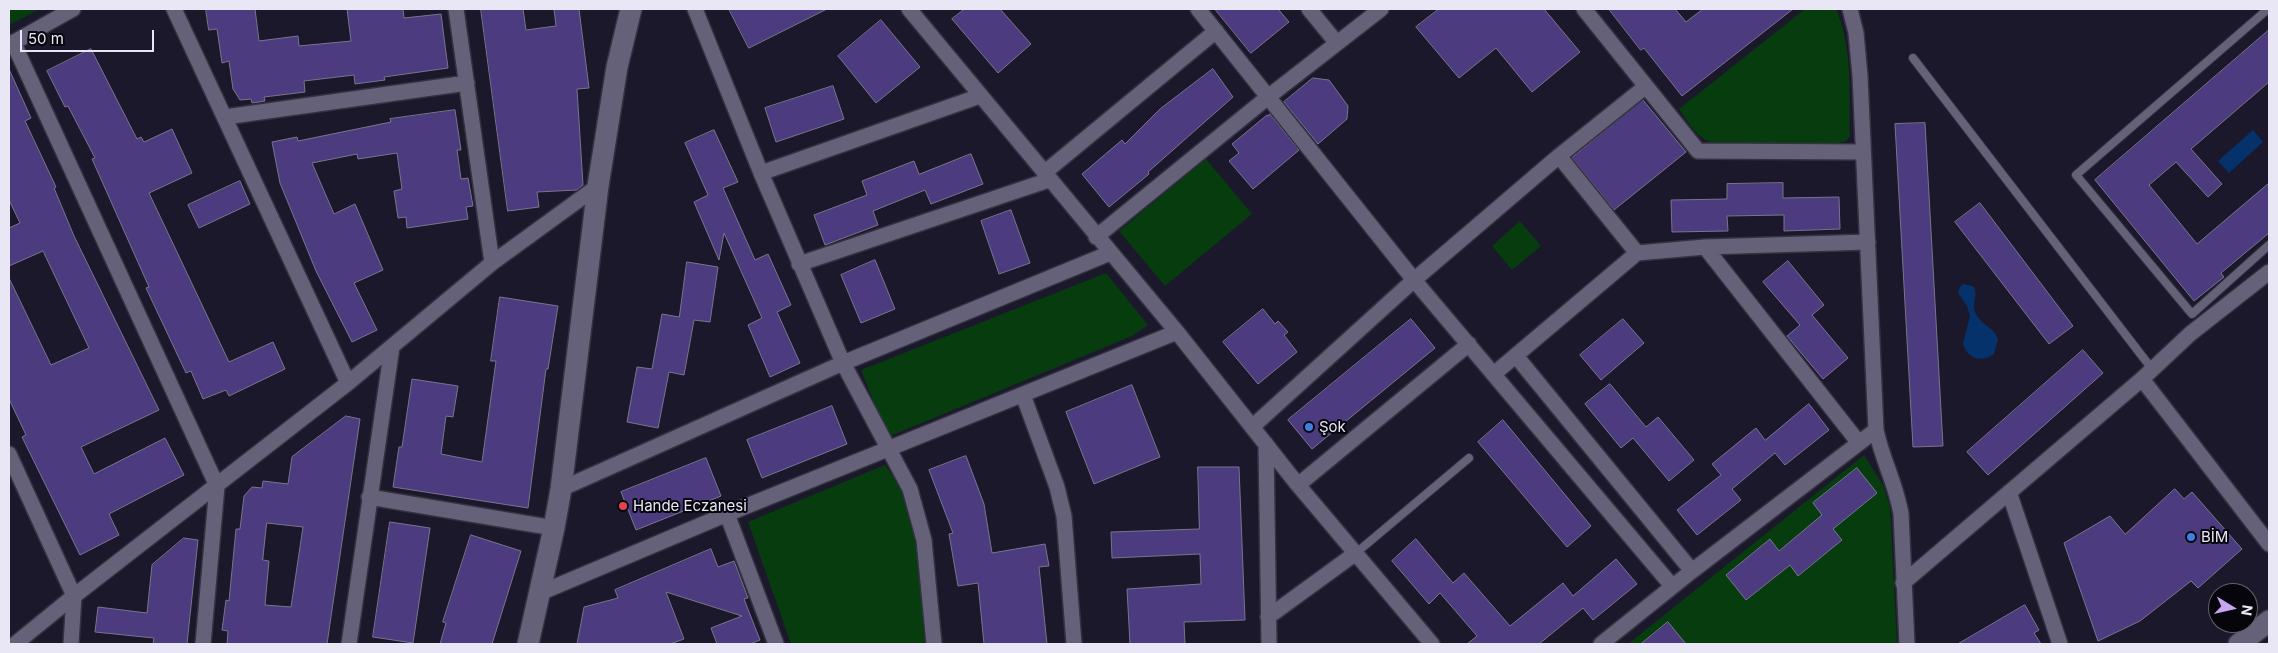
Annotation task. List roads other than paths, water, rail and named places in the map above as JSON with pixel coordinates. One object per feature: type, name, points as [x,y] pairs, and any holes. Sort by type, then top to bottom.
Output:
[{"type":"street","points":[[73,9],[11,43],[217,486],[203,644]]},
{"type":"street","points":[[174,9],[348,383]]},
{"type":"street","points":[[456,9],[492,263]]},
{"type":"street","points":[[528,644],[561,490],[598,186],[617,67],[631,9]]},
{"type":"street","points":[[695,9],[799,264],[843,363],[910,488],[924,540],[934,644]]},
{"type":"street","points":[[909,9],[1096,237],[1177,332],[1298,485],[1432,644]]},
{"type":"street","points":[[1198,9],[1414,280],[1495,373],[1672,586]]},
{"type":"street","points":[[1309,9],[1336,42]]},
{"type":"street","points":[[1096,237],[1336,42],[1380,9]]},
{"type":"street","points":[[1584,9],[1698,151],[1863,152]]},
{"type":"street","points":[[1850,9],[1858,53],[1876,430],[1897,494],[1902,528],[1907,644]]},
{"type":"street","points":[[799,264],[1046,176],[1216,31]]},
{"type":"street","points":[[225,117],[467,83]]},
{"type":"street","points":[[1252,427],[1414,280],[1559,156],[1645,87]]},
{"type":"street","points":[[761,173],[980,96]]},
{"type":"street","points":[[1559,156],[1637,254]]},
{"type":"street","points":[[15,644],[348,383],[492,263],[598,186]]},
{"type":"street","points":[[1495,373],[1637,254],[1706,247],[1868,242]]},
{"type":"street","points":[[1706,247],[1859,443]]},
{"type":"street","points":[[561,490],[843,363],[1110,253]]},
{"type":"street","points":[[1903,583],[2147,374],[2190,334],[2269,272]]},
{"type":"street","points":[[540,593],[727,514],[1177,332]]},
{"type":"street","points":[[1298,485],[1470,344]]},
{"type":"street","points":[[349,644],[392,347]]},
{"type":"street","points":[[1516,356],[1692,571]]},
{"type":"street","points":[[2147,374],[2269,544]]},
{"type":"street","points":[[1023,395],[1057,487],[1064,516],[1074,644]]},
{"type":"street","points":[[1600,644],[1672,586],[1876,430]]},
{"type":"street","points":[[1266,444],[1269,644]]},
{"type":"street","points":[[9,454],[74,596],[71,644]]},
{"type":"street","points":[[2009,492],[2060,644]]},
{"type":"street","points":[[369,497],[554,528]]},
{"type":"street","points":[[727,514],[776,644]]},
{"type":"street","points":[[1268,617],[1356,553]]},
{"type":"street","points":[[2238,644],[2269,621]]},
{"type":"street","points":[[2264,644],[2269,637]]},
{"type":"lane","points":[[2268,9],[2076,176],[2192,314],[2269,245]]},
{"type":"lane","points":[[1913,58],[2147,374]]},
{"type":"lane","points":[[1356,553],[1469,458]]},
{"type":"water","points":[[2253,130],[2263,142],[2229,173],[2218,161]]},
{"type":"water","points":[[1963,284],[1973,286],[1975,289],[1975,312],[1998,339],[1994,354],[1989,357],[1975,358],[1968,353],[1963,344],[1970,316],[1967,306],[1958,293]]},
{"type":"place","name":"Şok","points":[[1309,427]]},
{"type":"place","name":"Hande Eczanesi","points":[[623,506]]},
{"type":"place","name":"BİM","points":[[2191,537]]}]
